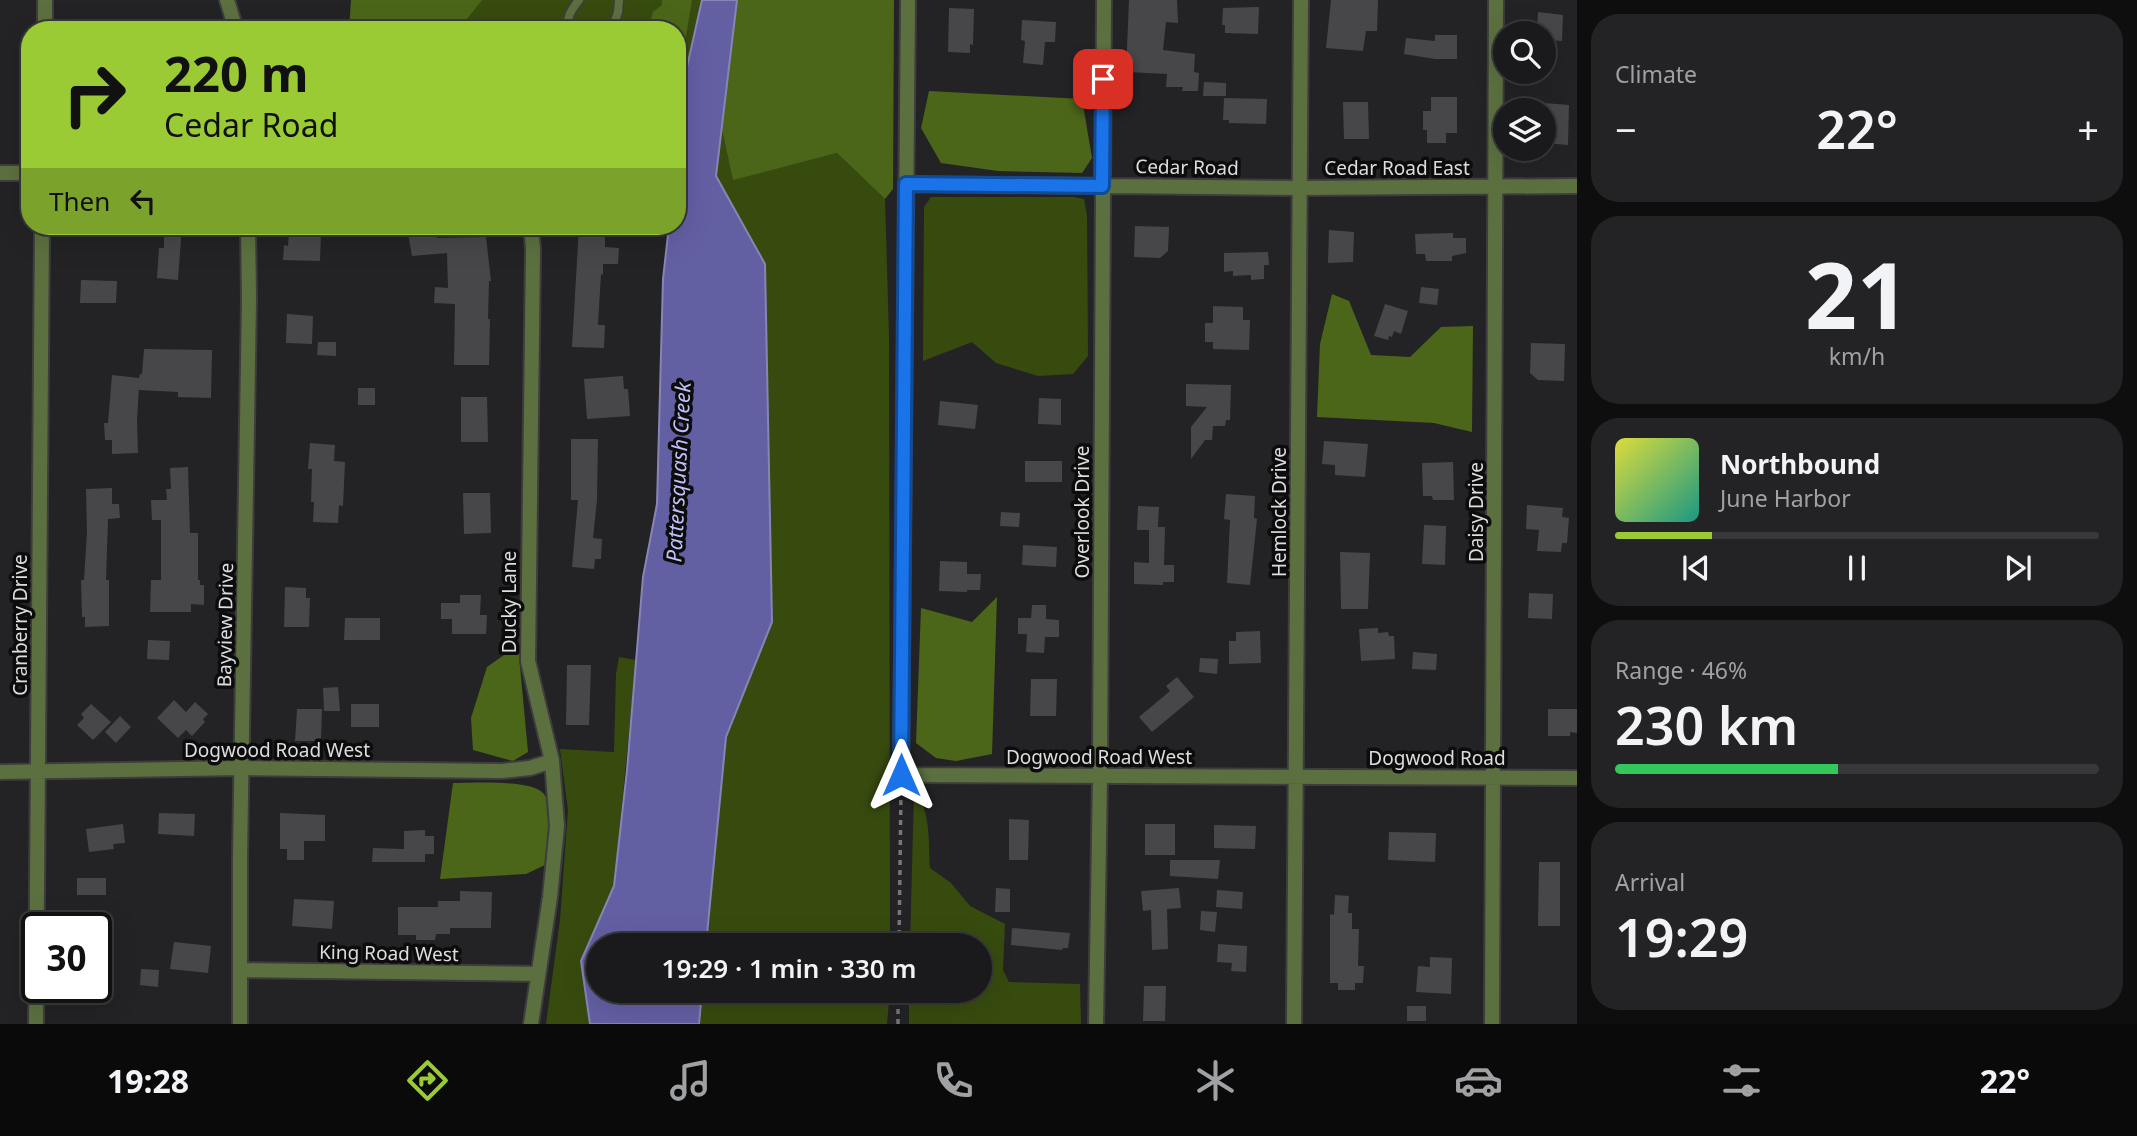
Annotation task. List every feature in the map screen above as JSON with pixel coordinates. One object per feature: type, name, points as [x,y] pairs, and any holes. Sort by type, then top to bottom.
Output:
[{"type":"street","points":[[45,0],[45,21]]},
{"type":"street","points":[[227,0],[233,21]]},
{"type":"street","points":[[901,775],[908,0]]},
{"type":"street","name":"Overlook Drive","points":[[1097,1024],[1104,0]]},
{"type":"street","name":"Hemlock Drive","points":[[1294,1024],[1301,0]]},
{"type":"street","name":"Daisy Drive","points":[[1492,1024],[1496,0]]},
{"type":"street","points":[[0,173],[21,173]]},
{"type":"street","name":"Cedar Road","points":[[906,184],[1300,188]]},
{"type":"street","name":"Cedar Road East","points":[[1300,188],[1577,186]]},
{"type":"street","name":"Cranberry Drive","points":[[36,1024],[42,235]]},
{"type":"street","name":"Bayview Drive","points":[[240,1024],[250,299],[248,235]]},
{"type":"street","name":"Ducky Lane","points":[[531,235],[528,661],[552,761],[557,826],[550,897],[531,1024]]},
{"type":"street","name":"Dogwood Road West","points":[[0,772],[242,768],[502,771],[530,768],[552,761]]},
{"type":"street","name":"Dogwood Road West","points":[[901,775],[1296,778]]},
{"type":"street","name":"Dogwood Road","points":[[1296,778],[1577,778]]},
{"type":"street","name":"King Road West","points":[[240,970],[538,974]]},
{"type":"lane","points":[[568,21],[570,12],[579,0]]},
{"type":"lane","points":[[615,21],[619,0]]},
{"type":"path","points":[[899,933],[901,775]]},
{"type":"path","points":[[898,1003],[898,1024]]},
{"type":"green space","points":[[351,0],[482,0],[465,21],[350,21]]},
{"type":"green space","points":[[356,0],[702,0],[686,68],[686,21],[355,21]]},
{"type":"green space","points":[[662,0],[692,0],[686,36],[686,21],[650,21],[653,12],[662,5]]},
{"type":"green space","points":[[737,0],[894,0],[893,189],[885,199],[837,153],[733,180],[722,130]]},
{"type":"green space","points":[[929,91],[1082,99],[1092,158],[1082,173],[998,171],[941,163],[921,128]]},
{"type":"green space","points":[[722,130],[733,179],[837,153],[885,199],[889,337],[890,933],[707,933],[726,737],[772,622],[765,264],[716,176]]},
{"type":"green space","points":[[931,197],[1084,199],[1087,216],[1088,356],[1073,374],[1038,376],[996,363],[972,342],[923,361],[924,207]]},
{"type":"green space","points":[[1332,294],[1349,301],[1371,355],[1410,357],[1441,327],[1473,326],[1472,432],[1434,423],[1317,417],[1320,344]]},
{"type":"green space","points":[[997,597],[992,754],[956,761],[936,758],[916,743],[921,608],[972,622]]},
{"type":"green space","points":[[518,645],[528,752],[513,761],[473,750],[471,718],[487,667]]},
{"type":"green space","points":[[619,657],[636,660],[614,886],[593,933],[586,933],[586,950],[581,961],[590,1024],[546,1024],[560,920],[568,810],[560,749],[614,752],[616,674]]},
{"type":"green space","points":[[453,783],[515,784],[538,789],[544,794],[550,818],[547,864],[526,874],[440,879]]},
{"type":"green space","points":[[914,793],[924,808],[930,868],[951,883],[970,906],[1005,924],[1003,970],[1009,982],[1080,984],[1081,1024],[909,1024],[909,1003],[992,1003],[992,933],[910,933]]},
{"type":"green space","points":[[701,1003],[889,1003],[887,1024],[699,1024]]},
{"type":"water","name":"Pattersquash Creek","points":[[702,0],[737,0],[716,176],[765,264],[772,622],[726,737],[707,933],[593,933],[614,886],[627,770],[643,577],[657,504],[663,279],[668,235],[686,235],[686,76]]},
{"type":"water","points":[[586,950],[586,996],[581,961]]},
{"type":"water","points":[[587,1003],[701,1003],[699,1024],[590,1024]]},
{"type":"building","points":[[1129,0],[1177,0],[1178,23],[1166,22],[1163,50],[1195,54],[1194,72],[1199,73],[1198,91],[1182,91],[1183,87],[1166,87],[1167,74],[1126,72]]},
{"type":"building","points":[[1331,0],[1378,0],[1377,31],[1366,31],[1363,51],[1326,48]]},
{"type":"building","points":[[1259,7],[1258,34],[1225,33],[1225,25],[1222,25],[1223,8]]},
{"type":"building","points":[[949,8],[974,9],[973,45],[970,44],[970,53],[948,52]]},
{"type":"building","points":[[1538,12],[1563,15],[1562,41],[1556,41],[1556,21],[1538,21]]},
{"type":"building","points":[[1022,20],[1056,22],[1055,42],[1045,42],[1043,65],[1023,63],[1025,41],[1021,40]]},
{"type":"building","points":[[1435,35],[1457,35],[1457,59],[1404,54],[1406,38],[1435,41]]},
{"type":"building","points":[[1204,82],[1226,83],[1226,96],[1203,96]]},
{"type":"building","points":[[1431,97],[1457,97],[1457,133],[1446,133],[1446,143],[1427,143],[1427,130],[1423,130],[1423,111],[1431,111]]},
{"type":"building","points":[[1224,98],[1267,99],[1266,124],[1229,123],[1229,120],[1223,120]]},
{"type":"building","points":[[1343,102],[1368,102],[1369,139],[1344,139]]},
{"type":"building","points":[[1556,104],[1569,105],[1568,145],[1556,144]]},
{"type":"building","points":[[1135,226],[1169,227],[1168,251],[1160,258],[1134,257]]},
{"type":"building","points":[[1329,230],[1354,232],[1353,262],[1328,263]]},
{"type":"building","points":[[1453,233],[1453,238],[1466,238],[1466,253],[1452,256],[1452,261],[1426,261],[1425,254],[1416,254],[1415,234]]},
{"type":"building","points":[[164,235],[181,235],[178,280],[157,278],[159,248],[164,248]]},
{"type":"building","points":[[289,235],[321,235],[320,261],[283,260],[284,245],[288,246]]},
{"type":"building","points":[[408,235],[437,235],[437,238],[486,237],[491,281],[489,365],[454,365],[455,304],[434,303],[435,287],[448,288],[447,253],[412,256]]},
{"type":"building","points":[[578,235],[605,235],[605,247],[619,248],[618,264],[603,264],[603,275],[601,274],[598,325],[605,325],[604,348],[572,347]]},
{"type":"building","points":[[1268,252],[1269,265],[1264,265],[1264,279],[1251,280],[1251,275],[1233,276],[1233,271],[1224,272],[1224,253]]},
{"type":"building","points":[[81,280],[117,281],[116,303],[80,303]]},
{"type":"building","points":[[1421,287],[1439,289],[1437,305],[1419,303]]},
{"type":"building","points":[[1385,304],[1408,311],[1401,334],[1394,331],[1388,340],[1374,336]]},
{"type":"building","points":[[1213,306],[1243,307],[1243,320],[1250,320],[1249,350],[1213,349],[1213,342],[1205,342],[1205,323],[1213,323]]},
{"type":"building","points":[[287,314],[313,316],[312,344],[286,343]]},
{"type":"building","points":[[318,342],[336,342],[336,356],[317,355]]},
{"type":"building","points":[[1531,343],[1565,344],[1564,381],[1538,380],[1530,373]]},
{"type":"building","points":[[144,349],[212,350],[211,398],[178,397],[178,392],[139,390],[139,387],[138,453],[112,454],[112,440],[105,440],[104,423],[108,423],[112,375],[139,378],[142,374]]},
{"type":"building","points":[[623,376],[624,389],[628,389],[630,416],[587,419],[584,379]]},
{"type":"building","points":[[1186,384],[1231,385],[1230,420],[1226,420],[1225,426],[1213,426],[1212,440],[1205,440],[1191,459],[1191,427],[1207,407],[1186,406]]},
{"type":"building","points":[[358,388],[375,388],[375,405],[358,405]]},
{"type":"building","points":[[461,397],[487,397],[488,442],[461,442]]},
{"type":"building","points":[[1039,398],[1061,399],[1061,425],[1038,424]]},
{"type":"building","points":[[940,401],[978,405],[975,429],[938,425]]},
{"type":"building","points":[[571,439],[598,439],[593,538],[602,539],[601,559],[595,559],[594,569],[572,567],[578,500],[571,500]]},
{"type":"building","points":[[1324,441],[1368,444],[1365,477],[1335,475],[1335,465],[1322,464]]},
{"type":"building","points":[[310,443],[335,445],[334,461],[345,462],[343,506],[339,505],[338,523],[313,522],[312,469],[308,469]]},
{"type":"building","points":[[1025,461],[1062,461],[1062,482],[1025,482]]},
{"type":"building","points":[[1453,462],[1454,500],[1433,500],[1432,496],[1423,496],[1422,463]]},
{"type":"building","points":[[188,467],[190,533],[198,533],[198,580],[200,585],[204,585],[204,605],[191,604],[191,612],[150,612],[151,580],[161,580],[161,520],[152,520],[151,500],[167,500],[166,489],[171,489],[170,468]]},
{"type":"building","points":[[112,488],[112,504],[119,504],[120,518],[108,519],[106,580],[109,580],[109,626],[85,627],[85,617],[82,617],[81,580],[84,580],[87,532],[86,489]]},
{"type":"building","points":[[463,493],[490,493],[491,533],[464,534]]},
{"type":"building","points":[[1226,494],[1255,496],[1254,518],[1257,519],[1250,585],[1227,583],[1230,520],[1224,519]]},
{"type":"building","points":[[1527,505],[1563,508],[1562,517],[1569,518],[1567,543],[1562,543],[1561,552],[1537,551],[1539,530],[1526,529]]},
{"type":"building","points":[[1138,506],[1159,507],[1158,527],[1165,527],[1164,565],[1174,565],[1174,582],[1163,582],[1163,585],[1134,584],[1134,562],[1149,563],[1149,530],[1137,530]]},
{"type":"building","points":[[1001,512],[1020,513],[1019,527],[1000,526]]},
{"type":"building","points":[[1424,525],[1446,526],[1445,565],[1422,564]]},
{"type":"building","points":[[1023,545],[1057,547],[1056,567],[1022,565]]},
{"type":"building","points":[[1340,552],[1370,553],[1368,609],[1341,609]]},
{"type":"building","points":[[940,561],[967,562],[967,574],[981,574],[980,590],[939,591]]},
{"type":"building","points":[[285,587],[306,588],[306,598],[310,598],[309,627],[284,627]]},
{"type":"building","points":[[1529,593],[1553,594],[1552,619],[1528,618]]},
{"type":"building","points":[[460,595],[481,595],[480,615],[487,615],[486,634],[452,634],[452,619],[441,619],[441,603],[460,603]]},
{"type":"building","points":[[1032,605],[1046,605],[1046,619],[1059,620],[1059,637],[1045,637],[1044,653],[1026,652],[1027,634],[1018,634],[1018,618],[1031,618]]},
{"type":"building","points":[[345,618],[380,618],[380,640],[344,640]]},
{"type":"building","points":[[1378,628],[1378,633],[1388,632],[1389,636],[1394,636],[1395,659],[1361,661],[1359,629]]},
{"type":"building","points":[[1260,631],[1261,663],[1229,664],[1229,641],[1236,641],[1236,632]]},
{"type":"building","points":[[148,640],[170,641],[169,660],[147,659]]},
{"type":"building","points":[[1413,652],[1437,654],[1436,670],[1412,669]]},
{"type":"building","points":[[1200,658],[1218,659],[1217,674],[1199,672]]},
{"type":"building","points":[[567,665],[591,665],[589,725],[566,725]]},
{"type":"building","points":[[1177,677],[1194,697],[1152,732],[1139,717],[1170,691],[1166,686]]},
{"type":"building","points":[[1031,679],[1057,679],[1056,716],[1030,716]]},
{"type":"building","points":[[338,687],[340,711],[324,711],[323,688]]},
{"type":"building","points":[[174,700],[186,712],[195,702],[208,714],[203,719],[205,722],[192,736],[186,730],[178,738],[157,718]]},
{"type":"building","points":[[91,704],[111,722],[93,740],[77,725],[84,718],[81,714]]},
{"type":"building","points":[[351,704],[379,704],[379,727],[351,727]]},
{"type":"building","points":[[297,709],[322,709],[321,741],[295,741]]},
{"type":"building","points":[[1548,709],[1577,709],[1577,733],[1570,732],[1570,736],[1548,736]]},
{"type":"building","points":[[120,716],[131,727],[116,743],[105,732]]},
{"type":"building","points":[[159,813],[195,814],[194,836],[158,834]]},
{"type":"building","points":[[280,813],[325,815],[325,841],[304,841],[304,860],[287,860],[287,849],[280,849]]},
{"type":"building","points":[[1009,819],[1029,820],[1028,860],[1009,860]]},
{"type":"building","points":[[123,824],[125,843],[113,844],[114,849],[89,852],[86,829]]},
{"type":"building","points":[[1145,824],[1175,824],[1175,855],[1145,855]]},
{"type":"building","points":[[1214,825],[1256,826],[1255,849],[1214,848]]},
{"type":"building","points":[[425,830],[425,836],[434,836],[434,854],[425,854],[425,862],[372,862],[373,848],[404,849],[404,831]]},
{"type":"building","points":[[1389,832],[1436,833],[1435,862],[1388,860]]},
{"type":"building","points":[[1170,860],[1220,860],[1218,879],[1170,876]]},
{"type":"building","points":[[1539,862],[1560,862],[1560,926],[1538,926]]},
{"type":"building","points":[[77,878],[106,878],[106,895],[77,895]]},
{"type":"building","points":[[996,888],[1010,889],[1010,912],[995,912]]},
{"type":"building","points":[[1179,888],[1181,908],[1167,909],[1168,949],[1152,950],[1151,910],[1143,911],[1141,891]]},
{"type":"building","points":[[1217,890],[1243,892],[1242,909],[1216,907]]},
{"type":"building","points":[[460,891],[492,892],[491,928],[450,928],[450,934],[436,934],[435,940],[416,940],[416,935],[398,935],[398,907],[438,907],[438,901],[460,901]]},
{"type":"building","points":[[1335,895],[1349,896],[1348,913],[1352,913],[1352,929],[1359,929],[1358,966],[1364,966],[1363,983],[1355,983],[1355,990],[1338,990],[1338,983],[1330,983],[1330,914],[1334,915]]},
{"type":"building","points":[[294,899],[334,901],[332,929],[292,926]]},
{"type":"building","points":[[1201,911],[1217,912],[1215,932],[1200,930]]},
{"type":"building","points":[[1012,928],[1070,933],[1068,948],[1062,950],[1011,945]]},
{"type":"building","points":[[174,942],[211,946],[208,973],[170,969]]},
{"type":"building","points":[[1218,944],[1247,946],[1246,972],[1231,971],[1232,963],[1217,962]]},
{"type":"building","points":[[1430,957],[1452,958],[1451,994],[1416,992],[1418,966],[1430,967]]},
{"type":"building","points":[[141,969],[159,970],[158,987],[140,985]]},
{"type":"building","points":[[1144,986],[1166,986],[1165,1021],[1143,1021]]},
{"type":"building","points":[[1407,1006],[1426,1006],[1426,1021],[1407,1021]]},
{"type":"route","points":[[901,775],[906,184],[1102,186],[1103,79]]}]
